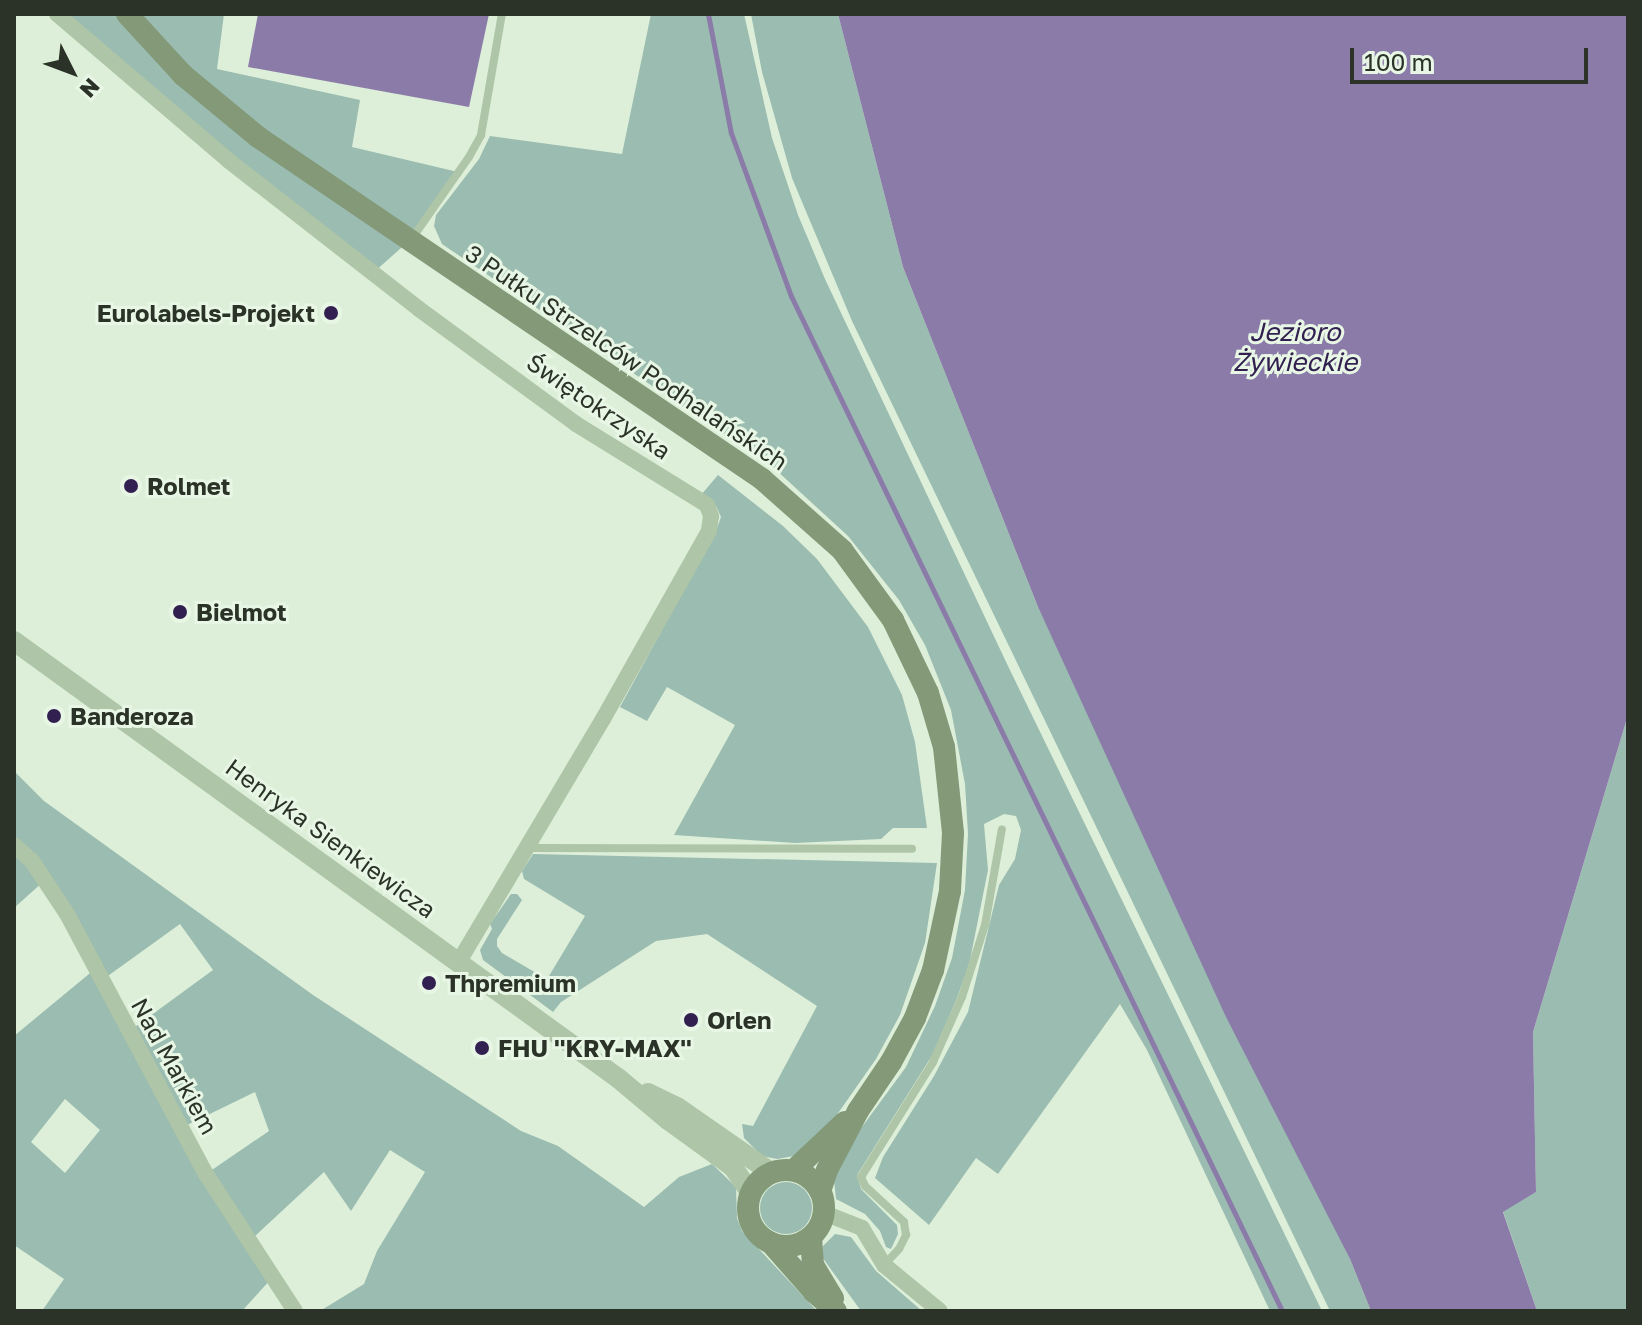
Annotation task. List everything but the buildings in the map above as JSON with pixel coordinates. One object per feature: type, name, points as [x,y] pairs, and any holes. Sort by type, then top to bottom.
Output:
[{"type":"main road","name":"3 Pułku Strzelców Podhalańskich","points":[[127,14],[183,75],[232,116],[410,240],[693,429],[788,500],[857,567],[906,642],[928,693],[948,770],[953,833],[950,891],[933,970],[915,1018],[891,1062],[858,1111]]},
{"type":"main road","points":[[838,1311],[814,1292],[752,1226],[748,1214],[751,1194],[761,1179],[783,1172],[858,1111]]},
{"type":"main road","points":[[838,1311],[813,1265],[811,1237],[822,1202],[827,1170],[858,1111]]},
{"type":"main road","points":[[783,1172],[809,1178],[822,1202]]},
{"type":"main road","points":[[771,1243],[791,1246],[811,1237]]},
{"type":"street","name":"Świętokrzyska","points":[[57,14],[229,161],[419,309],[576,424],[707,505],[711,516],[709,531],[674,581],[527,848],[458,963]]},
{"type":"street","name":"Henryka Sienkiewicza","points":[[14,641],[618,1078],[668,1120],[733,1167],[751,1194]]},
{"type":"street","name":"Nad Markiem","points":[[14,845],[32,861],[67,914],[206,1174],[295,1311]]},
{"type":"street","name":"Henryka Sienkiewicza","points":[[618,1078],[677,1107],[783,1172]]},
{"type":"street","points":[[822,1202],[862,1228],[884,1265],[940,1311]]},
{"type":"lane","points":[[410,240],[481,135],[502,14]]},
{"type":"lane","points":[[884,1265],[899,1249],[906,1235],[904,1222],[865,1186],[861,1177],[933,1062],[962,997],[985,925],[1002,829]]},
{"type":"lane","points":[[527,848],[912,849]]},
{"type":"shaded area","points":[[57,14],[224,14],[217,69],[360,100],[352,147],[458,172],[410,240],[373,273]]},
{"type":"shaded area","points":[[651,14],[744,14],[772,138],[798,215],[825,279],[1008,666],[1322,1311],[1270,1311],[1147,1050],[1120,1004],[998,1174],[976,1158],[929,1225],[875,1178],[883,1157],[934,1076],[968,1012],[999,885],[1015,859],[1021,830],[1016,816],[1004,814],[984,824],[988,870],[969,965],[933,1054],[857,1175],[861,1189],[897,1225],[898,1234],[891,1249],[886,1247],[880,1231],[865,1214],[836,1199],[834,1180],[859,1131],[906,1067],[935,1006],[952,958],[965,890],[968,834],[965,784],[951,710],[925,645],[899,600],[848,536],[775,469],[442,244],[434,226],[436,215],[479,159],[490,136],[622,154]]},
{"type":"shaded area","points":[[751,14],[838,14],[903,267],[1038,607],[1350,1259],[1371,1311],[1330,1311],[852,321],[792,178],[762,72]]},
{"type":"shaded area","points":[[718,475],[783,526],[817,559],[868,627],[902,695],[915,742],[927,828],[893,828],[881,839],[795,843],[674,835],[735,725],[667,687],[647,721],[620,707],[716,531],[721,517],[716,506],[701,495]]},
{"type":"shaded area","points":[[1628,715],[1628,1311],[1537,1311],[1503,1211],[1536,1192],[1533,1032]]},
{"type":"shaded area","points":[[14,771],[44,801],[313,995],[521,1131],[558,1146],[644,1207],[679,1177],[712,1164],[736,1187],[737,1218],[742,1231],[817,1311],[320,1311],[364,1284],[377,1251],[425,1172],[390,1150],[351,1211],[324,1172],[255,1236],[272,1278],[242,1311],[42,1311],[64,1279],[14,1245],[14,1036],[95,969],[44,881],[14,908]],"holes":[[[180,924],[213,970],[135,1027],[105,978]],[[255,1092],[269,1131],[206,1174],[183,1127]],[[65,1099],[100,1130],[65,1173],[31,1142]]]},
{"type":"shaded area","points":[[533,854],[937,863],[925,943],[900,1015],[876,1059],[820,1139],[794,1156],[777,1159],[762,1156],[744,1138],[742,1124],[753,1126],[817,1006],[707,934],[656,941],[561,1002],[553,1012],[483,960],[480,950],[492,929],[490,924],[511,894],[517,894],[522,900],[497,939],[497,946],[502,953],[543,977],[549,976],[585,916],[524,879],[522,871]]},
{"type":"shaded area","points":[[786,1182],[805,1189],[812,1208],[805,1227],[786,1234],[767,1227],[760,1208],[767,1189]]},
{"type":"shaded area","points":[[835,1234],[851,1237],[876,1271],[922,1311],[861,1311],[822,1257],[823,1246]]},
{"type":"water","points":[[258,14],[489,14],[469,107],[248,67]]},
{"type":"water","name":"Jezioro Żywieckie","points":[[838,14],[1628,14],[1628,715],[1533,1032],[1536,1192],[1503,1212],[1537,1311],[1371,1311],[1350,1259],[1226,1017],[1038,607],[903,267]]},
{"type":"waterway","points":[[708,14],[731,133],[791,296],[1282,1311]]},
{"type":"place","name":"Eurolabels-Projekt","points":[[331,313]]},
{"type":"place","name":"Rolmet","points":[[131,486]]},
{"type":"place","name":"Bielmot","points":[[180,612]]},
{"type":"place","name":"Banderoza","points":[[54,716]]},
{"type":"place","name":"Thpremium","points":[[429,983]]},
{"type":"place","name":"Orlen","points":[[691,1020]]},
{"type":"place","name":"FHU ''KRY-MAX''","points":[[482,1048]]}]
